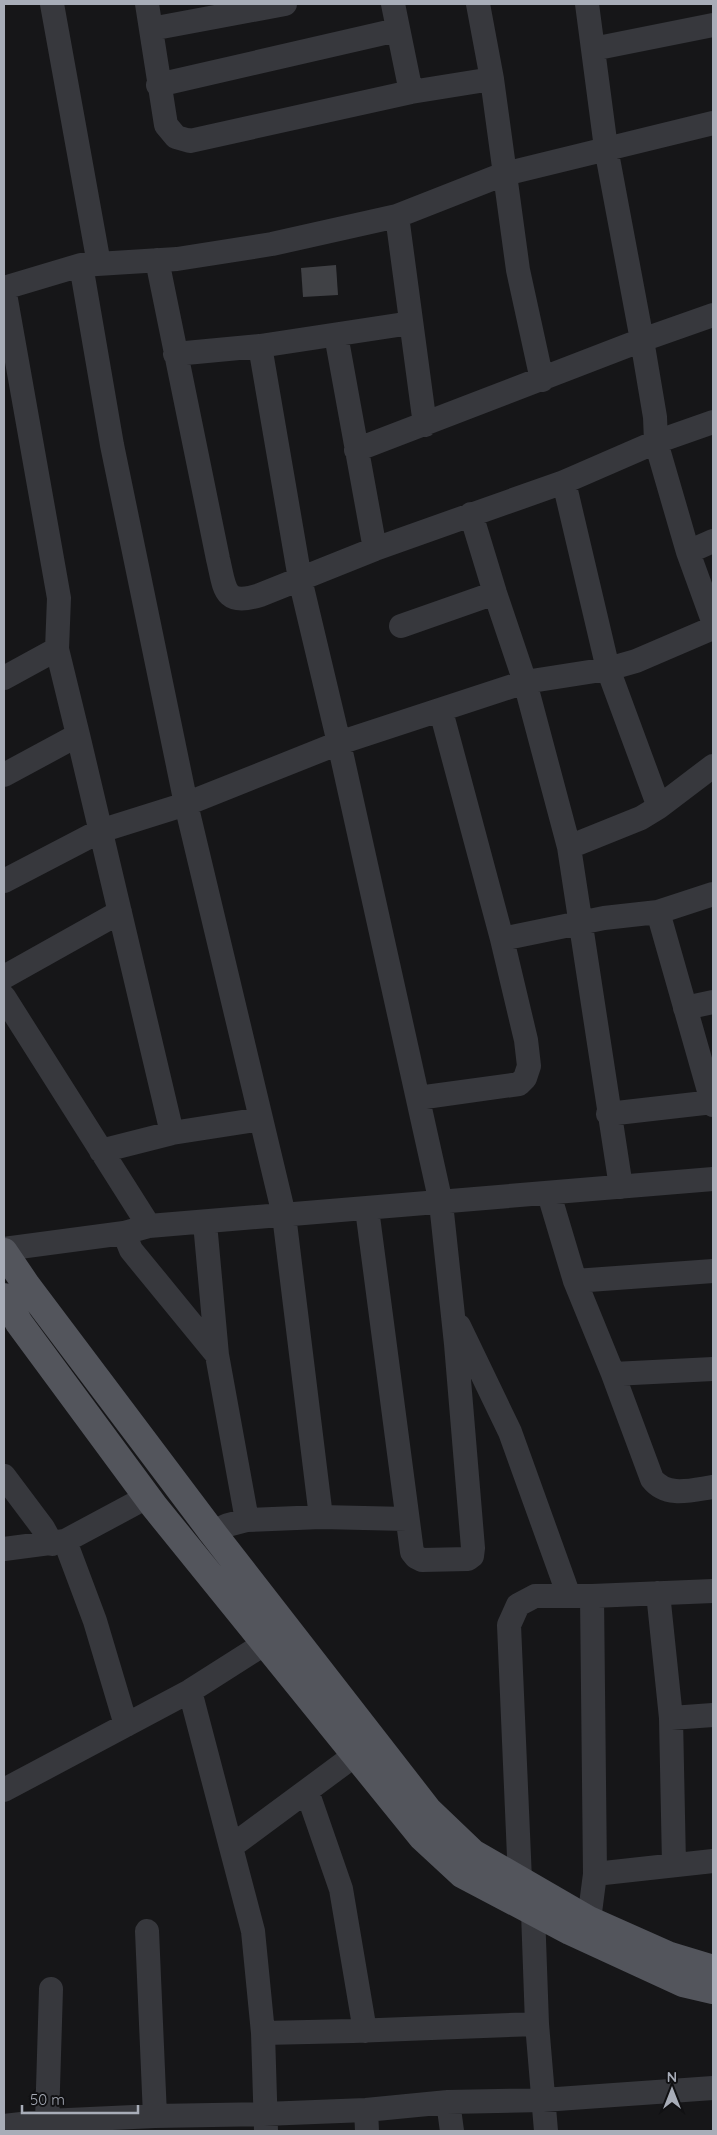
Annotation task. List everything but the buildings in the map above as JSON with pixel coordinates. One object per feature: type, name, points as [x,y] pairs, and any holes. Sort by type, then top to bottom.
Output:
[{"type":"main road","points":[[4,1250],[27,1286],[212,1532],[428,1810],[473,1853],[589,1920],[670,1956],[713,1968]]},
{"type":"main road","points":[[4,1297],[11,1325],[264,1644],[422,1837],[442,1857],[462,1874],[570,1931],[683,1983],[713,1990]]},
{"type":"street","points":[[52,4],[90,264],[112,445],[186,804],[284,1215],[321,1517]]},
{"type":"street","points":[[147,4],[158,85],[166,125],[176,137],[190,141],[411,92],[492,79]]},
{"type":"street","points":[[150,29],[285,4]]},
{"type":"street","points":[[392,4],[411,92]]},
{"type":"street","points":[[478,4],[492,79],[518,270],[542,380]]},
{"type":"street","points":[[587,4],[606,148],[632,296],[642,340],[655,417],[656,442],[688,552],[713,621]]},
{"type":"street","points":[[593,49],[713,25]]},
{"type":"street","points":[[158,85],[397,30]]},
{"type":"street","points":[[172,1133],[57,649],[59,598],[4,288],[90,264],[157,260],[272,244],[397,216],[504,174],[713,123]]},
{"type":"street","points":[[397,216],[424,425]]},
{"type":"street","points":[[157,260],[218,559],[226,592],[235,599],[245,600],[375,549],[564,482],[656,442],[713,422]]},
{"type":"street","points":[[356,450],[642,340],[713,315]]},
{"type":"street","points":[[176,354],[260,346],[410,323]]},
{"type":"street","points":[[336,335],[375,549]]},
{"type":"street","points":[[260,346],[300,579],[339,743],[441,1203],[473,1548],[472,1556],[468,1559],[422,1560],[412,1552],[367,1209]]},
{"type":"street","points":[[564,482],[608,669],[659,807]]},
{"type":"street","points":[[472,514],[495,593],[525,682],[569,847],[582,924],[608,1114],[621,1187]]},
{"type":"street","points":[[688,552],[713,540]]},
{"type":"street","points":[[401,626],[495,593]]},
{"type":"street","points":[[4,881],[100,832],[186,804],[339,743],[525,682],[608,669],[636,661],[713,628]]},
{"type":"street","points":[[4,678],[57,649]]},
{"type":"street","points":[[418,1098],[509,1087],[519,1084],[525,1078],[529,1066],[526,1040],[502,939],[441,711]]},
{"type":"street","points":[[4,775],[78,735]]},
{"type":"street","points":[[569,847],[641,818],[659,807],[713,766]]},
{"type":"street","points":[[502,939],[604,918],[658,912],[713,894]]},
{"type":"street","points":[[4,977],[33,963],[120,912]]},
{"type":"street","points":[[608,1114],[713,1103],[658,912]]},
{"type":"street","points":[[4,997],[149,1226]]},
{"type":"street","points":[[685,1008],[713,1002]]},
{"type":"street","points":[[101,1151],[172,1133],[261,1119]]},
{"type":"street","points":[[4,1250],[124,1233],[149,1226],[713,1179]]},
{"type":"street","points":[[549,1194],[575,1281],[613,1374],[652,1479],[666,1491],[713,1487]]},
{"type":"street","points":[[205,1222],[217,1354],[247,1520]]},
{"type":"street","points":[[124,1233],[131,1250],[217,1354]]},
{"type":"street","points":[[575,1281],[713,1271]]},
{"type":"street","points":[[452,1311],[510,1432],[568,1596]]},
{"type":"street","points":[[613,1374],[713,1369]]},
{"type":"street","points":[[4,1476],[43,1528],[59,1543],[95,1621],[126,1725]]},
{"type":"street","points":[[4,1549],[59,1543],[147,1496]]},
{"type":"street","points":[[212,1532],[247,1520],[321,1517],[407,1519]]},
{"type":"street","points":[[520,1880],[509,1625],[518,1605],[535,1596],[592,1596],[713,1591]]},
{"type":"street","points":[[658,1593],[671,1718],[674,1864]]},
{"type":"street","points":[[589,1920],[595,1874],[592,1596]]},
{"type":"street","points":[[4,1790],[190,1691],[264,1644]]},
{"type":"street","points":[[190,1691],[253,1931],[263,2033],[265,2123]]},
{"type":"street","points":[[671,1718],[713,1715]]},
{"type":"street","points":[[232,1846],[355,1755]]},
{"type":"street","points":[[307,1791],[341,1889],[365,2031]]},
{"type":"street","points":[[595,1874],[713,1861]]},
{"type":"street","points":[[533,1912],[537,2024],[546,2131]]},
{"type":"street","points":[[146,1931],[155,2116]]},
{"type":"street","points":[[47,2121],[51,1989]]},
{"type":"street","points":[[263,2033],[537,2024]]},
{"type":"street","points":[[4,2126],[47,2121],[155,2116],[265,2123],[366,2120],[448,2102],[543,2100],[713,2088]]},
{"type":"street","points":[[448,2102],[452,2131]]}]
